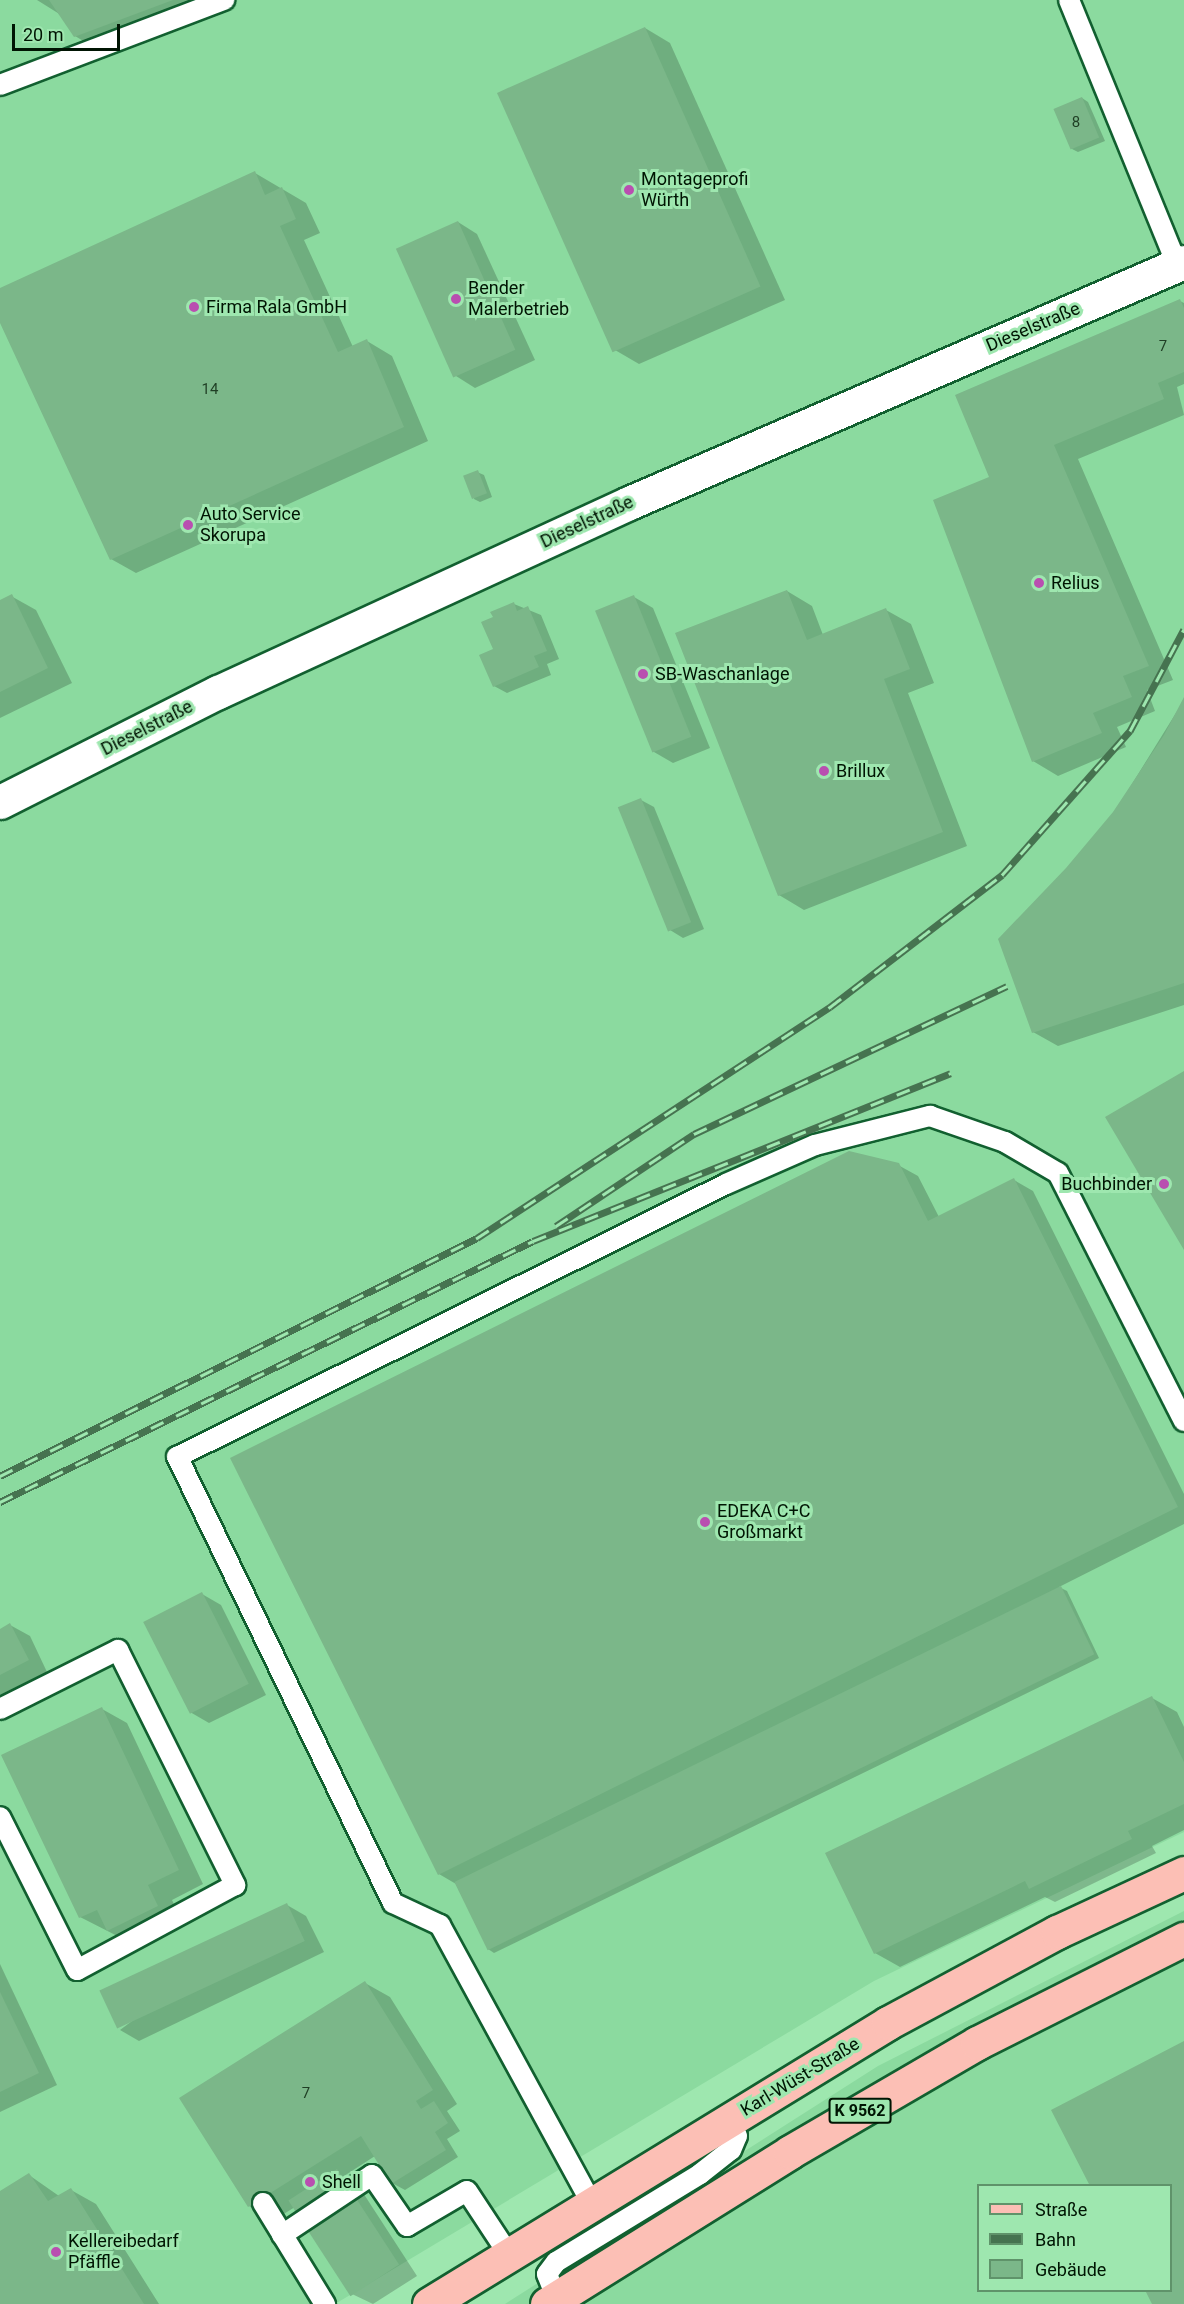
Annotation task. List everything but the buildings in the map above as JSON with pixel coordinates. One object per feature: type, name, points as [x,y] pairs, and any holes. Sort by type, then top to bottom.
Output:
[{"type":"main road","name":"Karl-Wüst-Straße","points":[[429,2304],[888,2023],[1057,1932],[1184,1874]]},
{"type":"main road","name":"K 9562","points":[[554,2302],[790,2152],[976,2043],[1184,1939]]},
{"type":"street","name":"Dieselstraße","points":[[0,802],[218,692],[629,503],[1181,263]]},
{"type":"lane","points":[[0,85],[224,0]]},
{"type":"lane","points":[[1069,0],[1181,263]]},
{"type":"lane","points":[[592,2204],[440,1925],[393,1903],[177,1457],[726,1184],[815,1145],[930,1116],[1005,1142],[1058,1173],[1184,1421]]},
{"type":"lane","points":[[0,1709],[118,1650],[236,1885],[77,1970],[0,1817]]},
{"type":"lane","points":[[554,2302],[547,2274],[556,2262],[700,2174],[731,2150],[737,2136],[729,2120]]},
{"type":"lane","points":[[282,2235],[372,2175],[407,2226],[467,2192],[509,2255]]},
{"type":"lane","points":[[263,2203],[325,2304]]},
{"type":"shaded area","points":[[0,0],[1184,0],[1184,1832],[874,1981],[335,2304],[0,2304]]},
{"type":"shaded area","points":[[1184,1911],[1184,2304],[505,2304],[878,2066]]},
{"type":"railway","points":[[0,1476],[477,1238],[830,1007],[1002,875],[1130,731],[1184,629]]},
{"type":"railway","points":[[556,1226],[694,1134],[1007,986]]},
{"type":"railway","points":[[0,1502],[533,1241],[951,1073]]},
{"type":"place","name":"Montageprofi Würth","points":[[629,190]]},
{"type":"place","name":"Bender Malerbetrieb","points":[[456,299]]},
{"type":"place","name":"Firma Rala GmbH","points":[[194,307]]},
{"type":"place","name":"Auto Service Skorupa","points":[[188,525]]},
{"type":"place","name":"Relius","points":[[1039,583]]},
{"type":"place","name":"SB-Waschanlage","points":[[643,674]]},
{"type":"place","name":"Brillux","points":[[824,771]]},
{"type":"place","name":"Buchbinder","points":[[1164,1184]]},
{"type":"place","name":"EDEKA C+C Großmarkt","points":[[705,1522]]},
{"type":"place","name":"Shell","points":[[310,2182]]},
{"type":"place","name":"Kellereibedarf Pfäffle","points":[[56,2252]]}]
